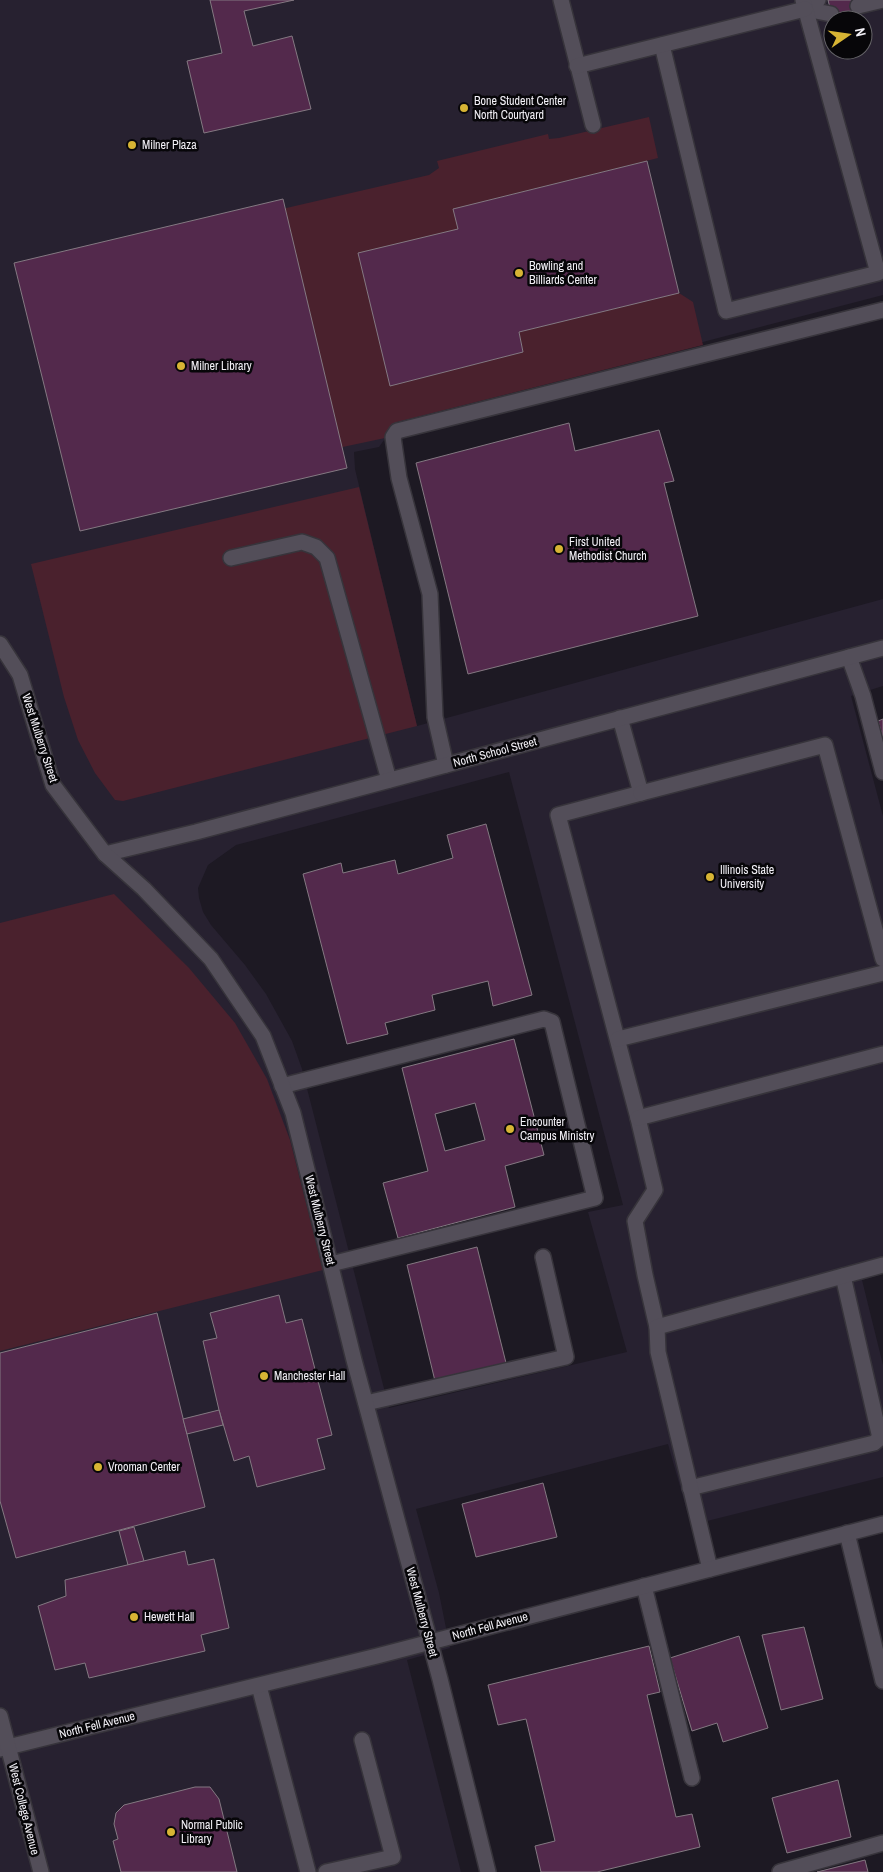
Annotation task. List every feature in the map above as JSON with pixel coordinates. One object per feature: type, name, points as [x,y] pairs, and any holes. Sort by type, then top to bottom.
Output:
[{"type":"street","points":[[561,0],[593,125]]},
{"type":"street","points":[[577,66],[662,45],[818,0]]},
{"type":"street","points":[[858,6],[883,0]]},
{"type":"street","points":[[662,45],[726,311],[878,273],[804,5]]},
{"type":"street","points":[[804,5],[823,11]]},
{"type":"street","points":[[446,765],[435,717],[430,594],[399,478],[393,437],[397,431],[883,310]]},
{"type":"street","points":[[231,558],[302,542],[316,546],[327,558],[388,780]]},
{"type":"street","name":"West Mulberry Street","points":[[0,644],[20,675],[53,785],[105,854],[144,889],[211,959],[263,1036],[293,1113],[488,1872]]},
{"type":"street","name":"North School Street","points":[[105,854],[196,832],[883,648]]},
{"type":"street","points":[[849,657],[883,772]]},
{"type":"street","points":[[620,718],[641,793]]},
{"type":"street","points":[[710,1569],[658,1352],[657,1327],[635,1221],[655,1190],[618,1039],[558,815],[824,745],[883,959]]},
{"type":"street","points":[[618,1039],[883,973]]},
{"type":"street","points":[[282,1086],[544,1019],[552,1022],[595,1198],[331,1264]]},
{"type":"street","points":[[638,1118],[883,1054]]},
{"type":"street","points":[[366,1403],[566,1357],[543,1257]]},
{"type":"street","points":[[657,1327],[883,1265]]},
{"type":"street","points":[[690,1488],[874,1443],[880,1438],[843,1276]]},
{"type":"street","name":"North Fell Avenue","points":[[4,1748],[259,1686],[883,1524]]},
{"type":"street","points":[[847,1533],[883,1681]]},
{"type":"street","points":[[644,1586],[692,1778]]},
{"type":"street","points":[[259,1686],[308,1872]]},
{"type":"street","name":"West College Avenue","points":[[0,1716],[4,1748],[41,1872]]},
{"type":"street","points":[[326,1872],[393,1857],[362,1740]]},
{"type":"street","points":[[780,1872],[883,1843]]},
{"type":"shaded area","name":"Illinois State University","points":[[0,0],[883,0],[883,295],[397,422],[379,447],[354,452],[355,469],[417,726],[883,599],[883,686],[851,696],[883,816],[883,1274],[862,1280],[883,1365],[883,1477],[691,1525],[668,1444],[416,1509],[439,1593],[450,1648],[407,1660],[461,1872],[0,1872]],"holes":[[[509,772],[623,1205],[588,1212],[627,1352],[389,1408],[302,1069],[292,1041],[266,994],[245,965],[211,925],[203,912],[198,888],[208,865],[236,845]]]},
{"type":"shaded area","points":[[649,117],[658,158],[454,209],[458,229],[390,386],[523,352],[519,332],[679,293],[693,302],[703,345],[397,422],[385,438],[338,448],[282,209],[429,175],[439,168],[437,161],[548,134],[549,139],[559,138]]},
{"type":"shaded area","points":[[359,487],[417,726],[123,801],[115,800],[95,773],[78,740],[64,697],[31,564]]},
{"type":"shaded area","points":[[114,894],[189,968],[235,1023],[267,1079],[290,1140],[323,1270],[0,1351],[0,923]]},
{"type":"building","points":[[210,0],[294,0],[244,11],[253,46],[292,36],[311,109],[204,133],[187,61],[222,53]]},
{"type":"building","points":[[828,0],[857,0],[860,10],[830,10]]},
{"type":"building","name":"Bowling and Billiards Center","points":[[647,161],[679,293],[519,332],[523,352],[390,386],[358,253],[458,229],[453,209]]},
{"type":"building","name":"Milner Library","points":[[283,199],[347,468],[80,531],[14,263]]},
{"type":"building","name":"First United Methodist Church","points":[[569,423],[575,451],[659,430],[674,481],[664,483],[698,616],[468,674],[416,463]]},
{"type":"building","points":[[883,719],[883,738],[878,721]]},
{"type":"building","points":[[486,824],[532,995],[493,1006],[488,981],[432,995],[435,1010],[385,1023],[388,1034],[347,1044],[303,874],[341,863],[343,873],[395,860],[398,874],[453,858],[447,835]]},
{"type":"building","name":"Encounter Campus Ministry","points":[[514,1039],[544,1155],[505,1166],[515,1207],[398,1238],[383,1183],[428,1171],[402,1068]],"holes":[[[475,1103],[485,1140],[445,1151],[435,1114]]]},
{"type":"building","points":[[477,1247],[506,1363],[435,1381],[407,1265]]},
{"type":"building","name":"Manchester Hall","points":[[279,1295],[286,1323],[302,1319],[332,1435],[317,1439],[325,1469],[257,1487],[249,1456],[234,1461],[219,1410],[203,1341],[217,1338],[210,1313]]},
{"type":"building","name":"Vrooman Center","points":[[157,1313],[205,1507],[16,1558],[0,1501],[0,1353]]},
{"type":"building","points":[[219,1410],[223,1425],[187,1434],[183,1419]]},
{"type":"building","points":[[543,1483],[557,1537],[476,1557],[462,1504]]},
{"type":"building","points":[[134,1527],[144,1561],[128,1565],[119,1531]]},
{"type":"building","name":"Hewett Hall","points":[[185,1551],[188,1565],[214,1559],[229,1628],[201,1635],[205,1651],[89,1678],[85,1663],[55,1670],[38,1606],[66,1596],[65,1580]]},
{"type":"building","points":[[804,1627],[823,1699],[781,1710],[762,1635]]},
{"type":"building","points":[[739,1636],[768,1728],[723,1742],[717,1723],[692,1731],[670,1658]]},
{"type":"building","points":[[649,1646],[660,1692],[647,1695],[676,1817],[692,1814],[700,1847],[597,1872],[541,1872],[535,1846],[555,1841],[526,1719],[498,1725],[488,1685]]},
{"type":"building","points":[[838,1780],[851,1837],[787,1853],[772,1798]]},
{"type":"building","name":"Normal Public Library","points":[[195,1787],[210,1787],[219,1799],[237,1872],[121,1872],[113,1841],[118,1839],[114,1824],[116,1813],[124,1805]]},
{"type":"building","points":[[865,1860],[868,1872],[817,1872]]},
{"type":"place","name":"Bone Student Center North Courtyard","points":[[464,108]]},
{"type":"place","name":"Milner Plaza","points":[[132,145]]},
{"type":"place","name":"Bowling and Billiards Center","points":[[519,273]]},
{"type":"place","name":"Milner Library","points":[[181,366]]},
{"type":"place","name":"First United Methodist Church","points":[[559,549]]},
{"type":"place","name":"Illinois State University","points":[[710,877]]},
{"type":"place","name":"Encounter Campus Ministry","points":[[510,1129]]},
{"type":"place","name":"Manchester Hall","points":[[264,1376]]},
{"type":"place","name":"Vrooman Center","points":[[98,1467]]},
{"type":"place","name":"Hewett Hall","points":[[134,1617]]},
{"type":"place","name":"Normal Public Library","points":[[171,1832]]}]
